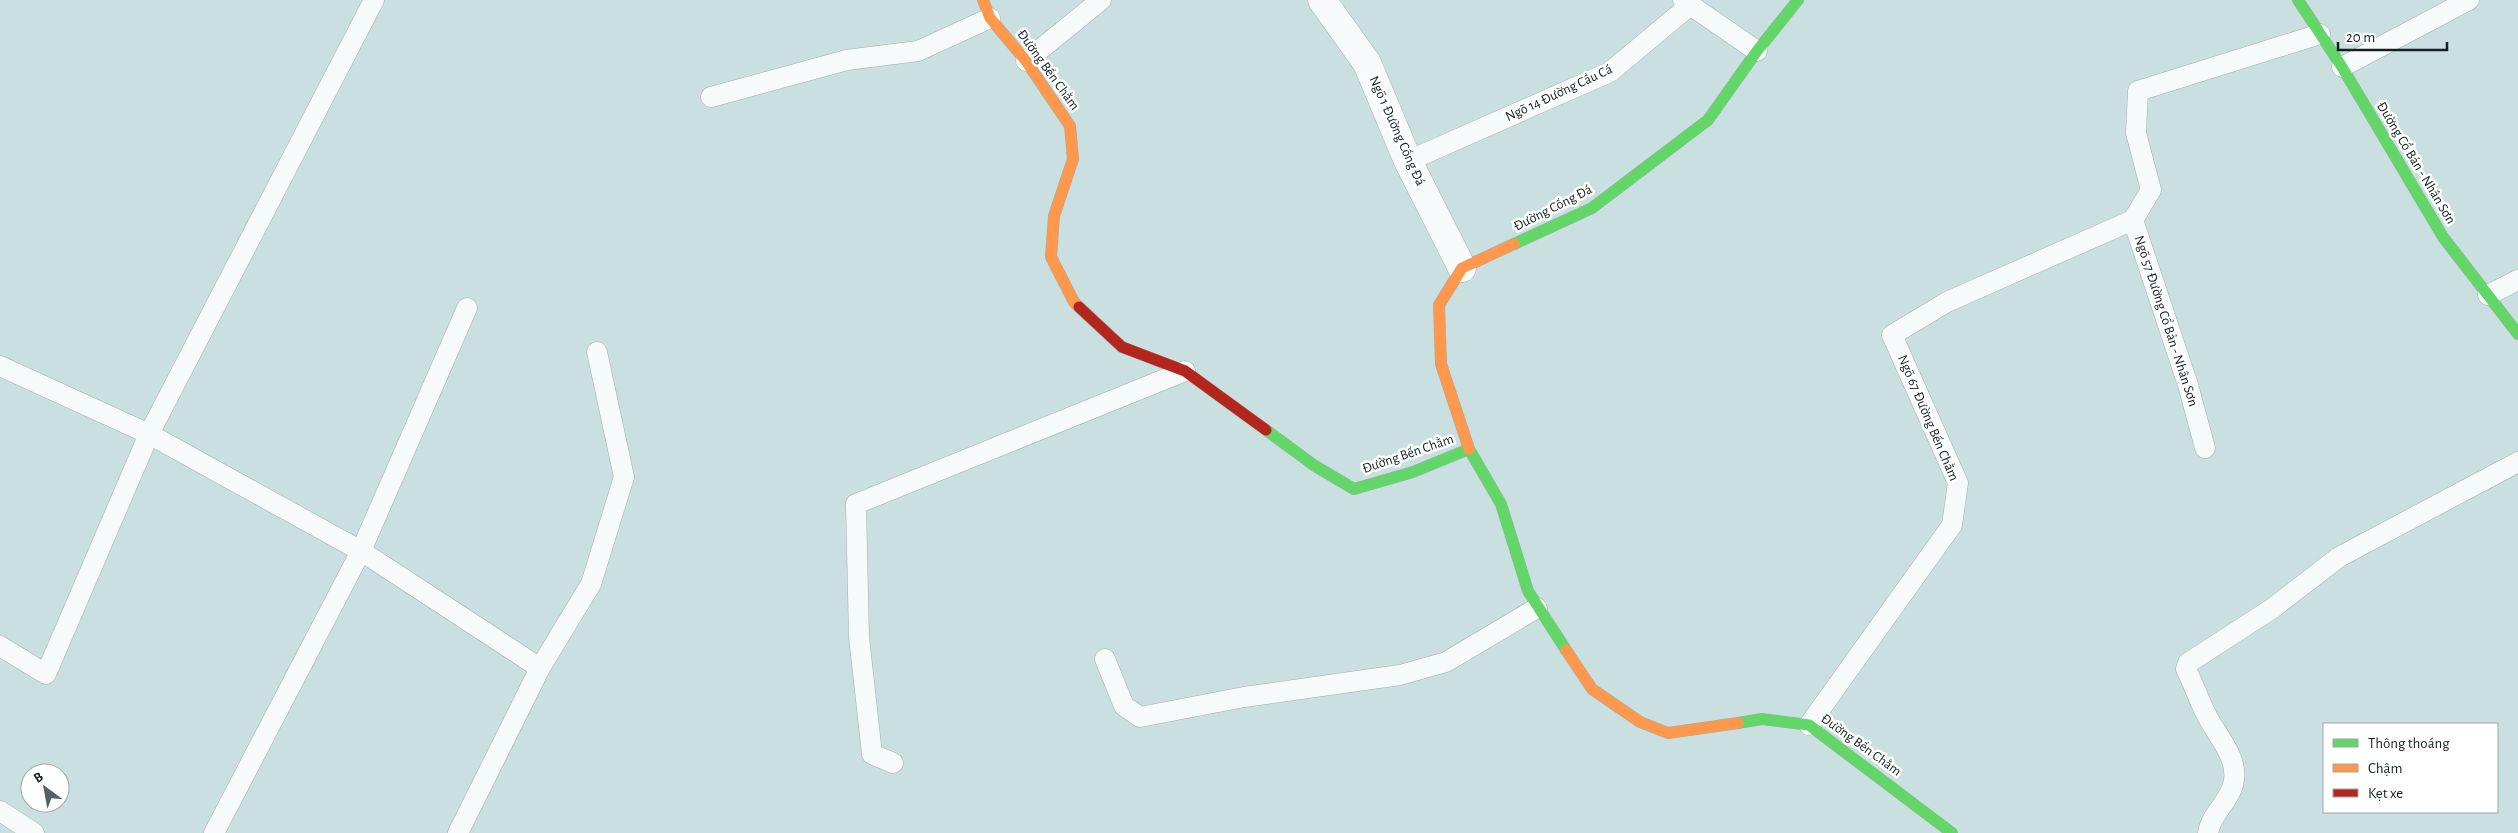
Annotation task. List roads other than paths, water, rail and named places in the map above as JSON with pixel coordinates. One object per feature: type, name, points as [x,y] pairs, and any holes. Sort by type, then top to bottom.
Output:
[{"type":"street","name":"Ngõ 1 Đường Cống Đá","points":[[1322,0],[1367,63],[1408,161],[1462,268]]},
{"type":"street","name":"Đường Cống Đá","points":[[1462,268],[1592,208],[1708,120],[1757,51],[1798,0]]},
{"type":"street","name":"Đường Cổ Bản - Nhân Sơn","points":[[2298,0],[2342,67],[2443,237],[2518,334]]},
{"type":"street","name":"Đường Bến Chằm","points":[[986,9],[1026,61],[1070,126],[1073,159],[1054,216],[1051,257],[1074,302],[1122,347],[1185,372],[1314,466],[1354,489],[1414,472],[1468,449],[1501,504],[1528,591],[1537,608],[1592,689],[1640,722],[1668,733],[1762,720],[1809,725],[1952,833]]},
{"type":"street","points":[[1462,268],[1439,305],[1441,364],[1468,449]]},
{"type":"lane","points":[[0,646],[46,674],[149,434],[374,0]]},
{"type":"lane","points":[[1026,61],[1101,0]]},
{"type":"lane","points":[[2342,67],[2469,0]]},
{"type":"lane","points":[[1686,3],[1757,51]]},
{"type":"lane","name":"Ngõ 14 Đường Cầu Cá","points":[[1408,161],[1610,72],[1686,3]]},
{"type":"lane","points":[[711,97],[847,60],[918,51],[986,9]]},
{"type":"lane","name":"Ngõ 57 Đường Cổ Bản - Nhân Sơn","points":[[2205,448],[2188,385],[2133,220],[2151,190],[2136,133],[2138,91],[2320,34]]},
{"type":"lane","name":"Ngõ 67 Đường Bến Chằm","points":[[1809,725],[1952,526],[1958,483],[1892,335],[1947,302],[2133,220]]},
{"type":"lane","points":[[2488,295],[2518,280]]},
{"type":"lane","points":[[214,833],[361,551],[467,308]]},
{"type":"lane","points":[[458,833],[540,668],[591,584],[624,477],[597,352]]},
{"type":"lane","points":[[0,366],[149,434],[361,551],[540,668]]},
{"type":"lane","points":[[893,764],[872,754],[859,637],[856,504],[1185,372]]},
{"type":"lane","points":[[2208,833],[2211,821],[2233,787],[2234,772],[2227,748],[2208,718],[2186,668],[2188,663],[2273,608],[2338,557],[2518,462]]},
{"type":"lane","points":[[1105,659],[1124,706],[1140,717],[1244,697],[1400,675],[1446,662],[1537,608]]},
{"type":"lane","points":[[0,811],[34,833]]}]
